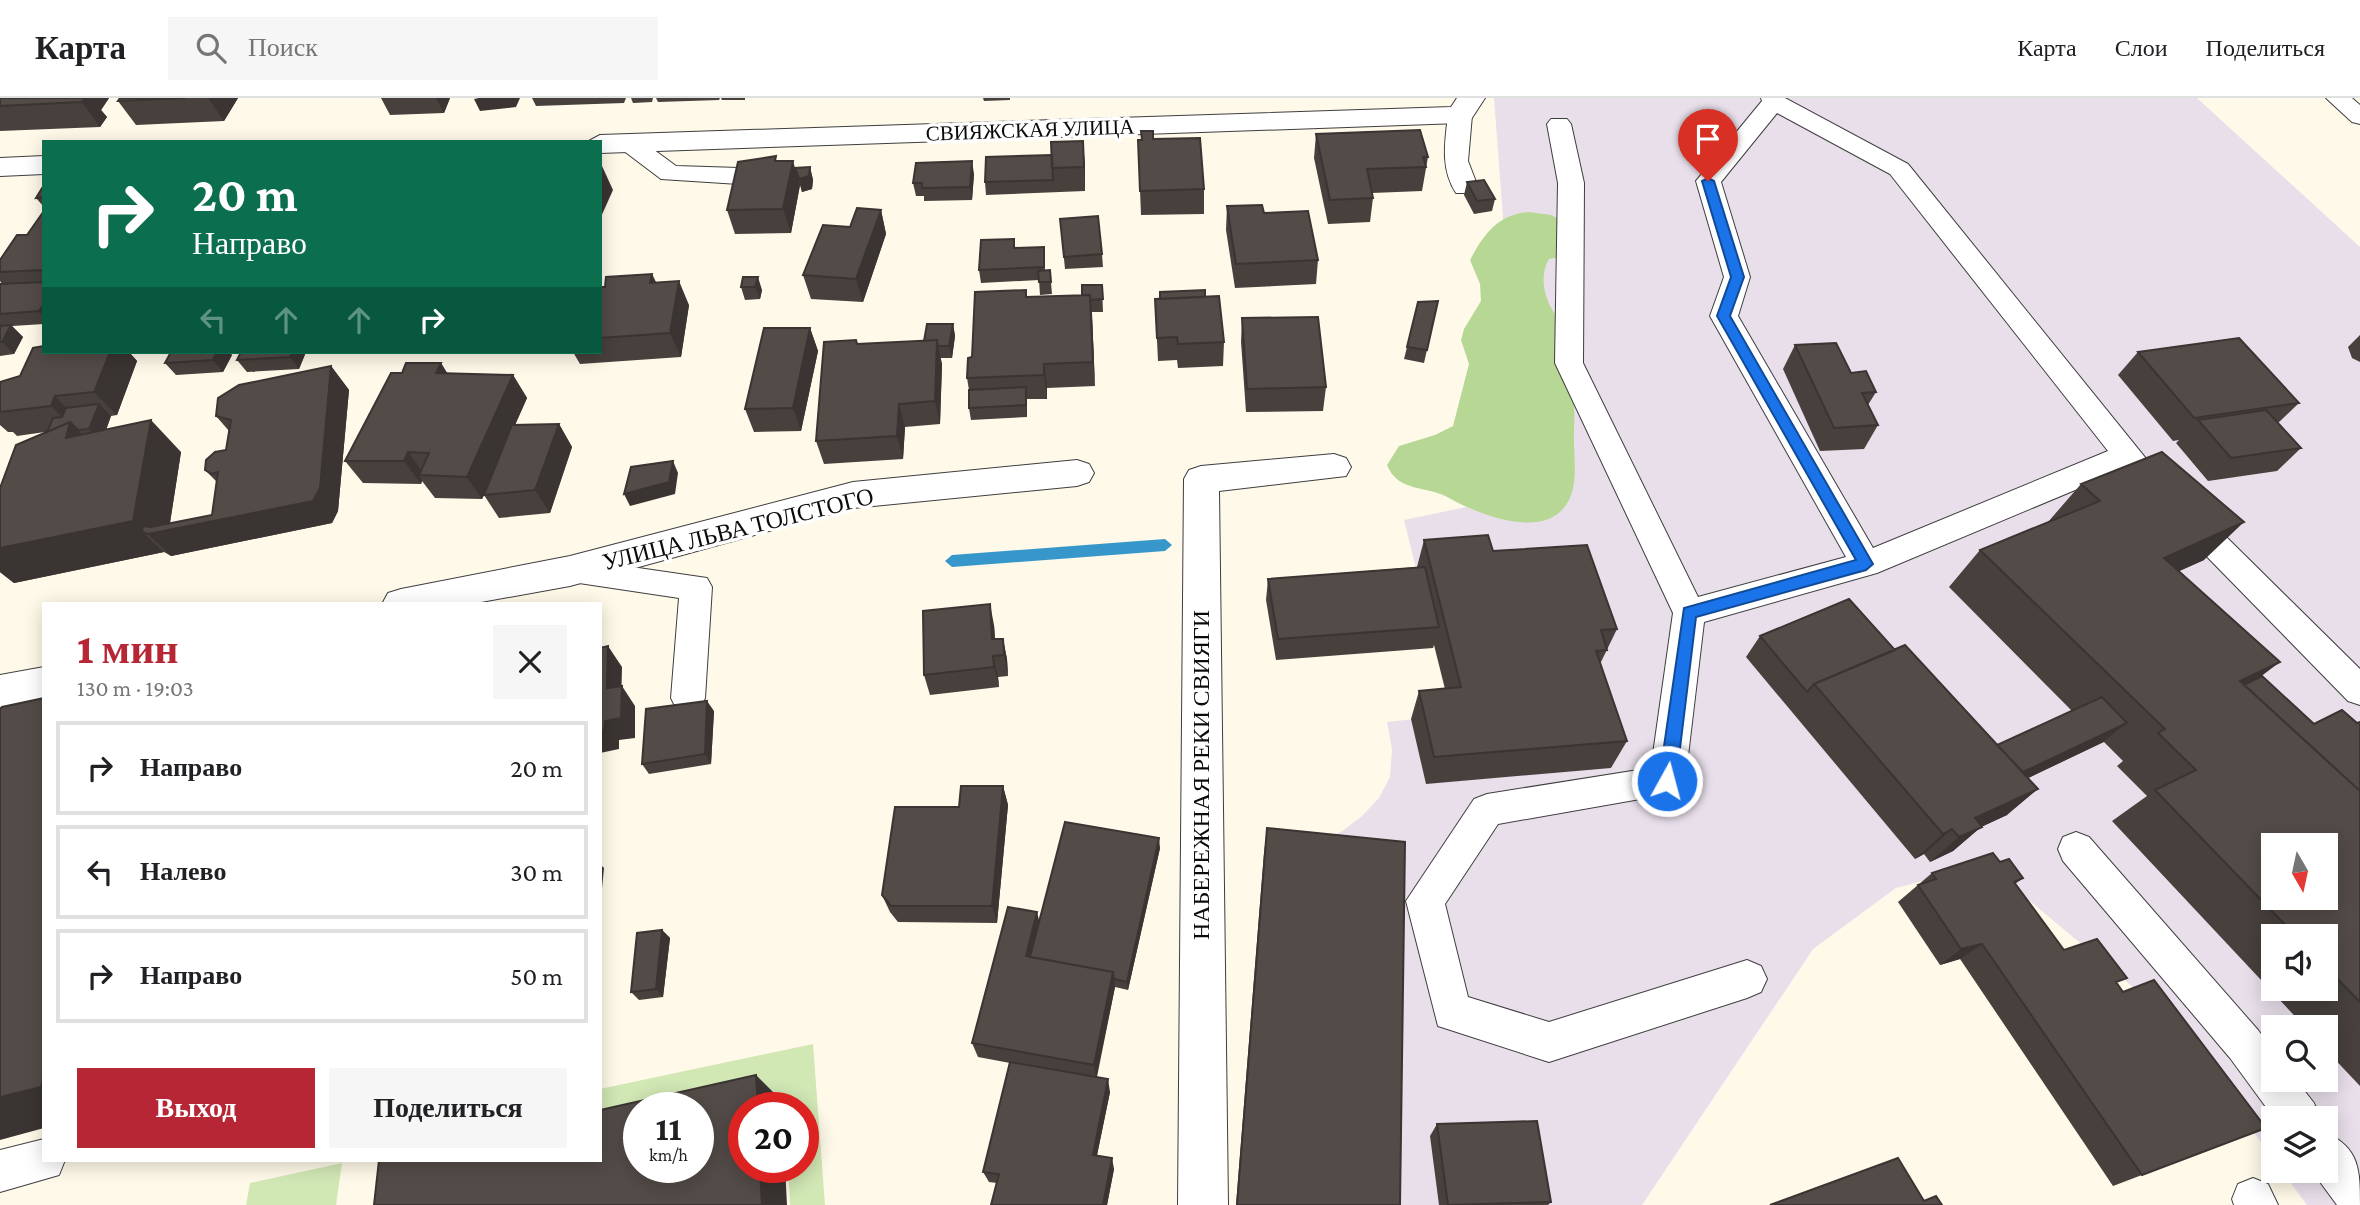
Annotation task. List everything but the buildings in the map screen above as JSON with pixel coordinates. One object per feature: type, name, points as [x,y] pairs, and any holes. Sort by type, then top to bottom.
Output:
[{"type":"street","name":"СВИЯЖСКАЯ УЛИЦА","points":[[602,144],[1465,106]]},
{"type":"street","points":[[0,167],[42,165]]},
{"type":"street","name":"НАБЕРЕЖНАЯ РЕКИ СВИЯГИ","points":[[1203,1205],[1200,480],[1334,467]]},
{"type":"street","name":"УЛИЦА ЛЬВА ТОЛСТОГО","points":[[410,602],[506,581],[570,571],[853,495],[1077,473]]},
{"type":"street","points":[[0,692],[42,683]]},
{"type":"lane","points":[[2338,98],[2360,117]]},
{"type":"lane","points":[[1866,564],[1724,316],[1737,277],[1708,181],[1774,100],[1899,169],[2126,456],[2360,691]]},
{"type":"lane","points":[[1465,106],[1456,161],[1465,187]]},
{"type":"lane","points":[[1559,124],[1571,183],[1569,363],[1689,612],[1667,781],[1487,810],[1425,901],[1452,1012],[1549,1042],[1747,979]]},
{"type":"lane","points":[[629,144],[670,174],[739,176]]},
{"type":"lane","points":[[1689,612],[1866,564],[2126,456]]},
{"type":"lane","points":[[570,571],[696,587],[688,698]]},
{"type":"lane","points":[[2076,849],[2244,1044],[2290,1106]]},
{"type":"lane","points":[[0,1171],[42,1160]]},
{"type":"lane","points":[[2338,1170],[2360,1200]]},
{"type":"shaded area","points":[[1494,98],[2197,98],[2360,247],[2360,1205],[2307,1205],[2291,1183],[2338,1183],[2338,1106],[2261,1106],[2261,1142],[2176,1023],[1994,871],[1971,868],[1896,888],[1813,949],[1642,1205],[1236,1205],[1264,853],[1303,846],[1341,832],[1379,798],[1390,777],[1392,749],[1387,722],[1452,715],[1404,520],[1524,495]]},
{"type":"green space","points":[[1529,212],[1551,215],[1565,222],[1567,256],[1549,259],[1544,272],[1544,287],[1548,301],[1564,324],[1568,336],[1572,362],[1575,472],[1571,495],[1562,510],[1549,519],[1515,522],[1496,518],[1440,494],[1406,484],[1392,474],[1387,465],[1399,446],[1435,435],[1453,426],[1469,364],[1461,340],[1464,329],[1481,301],[1480,284],[1470,260],[1487,234],[1500,221]]},
{"type":"green space","points":[[813,1044],[817,1092],[728,1092],[728,1109],[714,1112],[714,1092],[623,1092],[623,1121],[602,1137],[602,1089]]},
{"type":"green space","points":[[819,1124],[825,1205],[790,1205],[789,1183],[819,1183]]},
{"type":"green space","points":[[342,1163],[336,1205],[246,1205],[250,1183]]},
{"type":"waterway","points":[[952,561],[1165,545]]},
{"type":"route","points":[[1667,781],[1689,612],[1866,564],[1724,316],[1737,277],[1708,181]]}]
